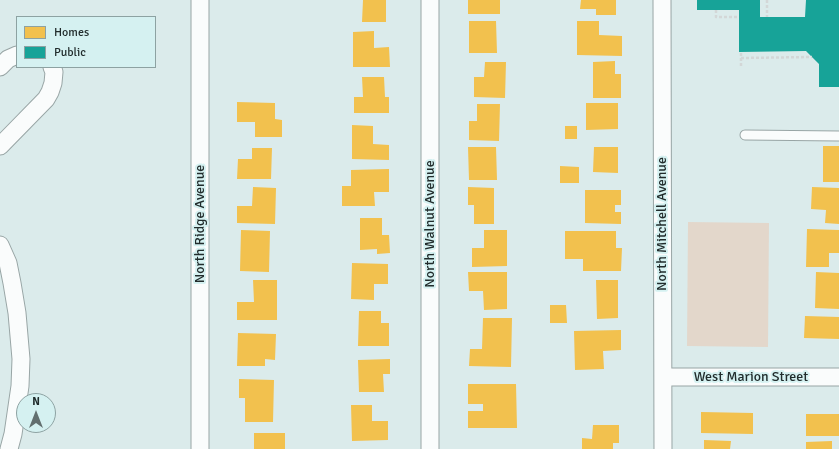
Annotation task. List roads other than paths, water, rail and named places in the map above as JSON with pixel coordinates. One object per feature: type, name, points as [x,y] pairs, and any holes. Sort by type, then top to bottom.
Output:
[{"type":"street","name":"North Ridge Avenue","points":[[200,0],[200,449]]},
{"type":"street","name":"North Walnut Avenue","points":[[430,0],[430,449]]},
{"type":"street","name":"North Mitchell Avenue","points":[[662,0],[663,449]]},
{"type":"street","points":[[0,67],[8,59],[16,55]]},
{"type":"street","points":[[0,146],[46,99],[53,83],[54,72],[52,68]]},
{"type":"street","points":[[0,245],[8,263],[12,283],[17,313],[21,359],[20,386],[9,449]]},
{"type":"street","name":"West Marion Street","points":[[663,376],[839,377]]},
{"type":"lane","points":[[745,135],[839,136]]}]
